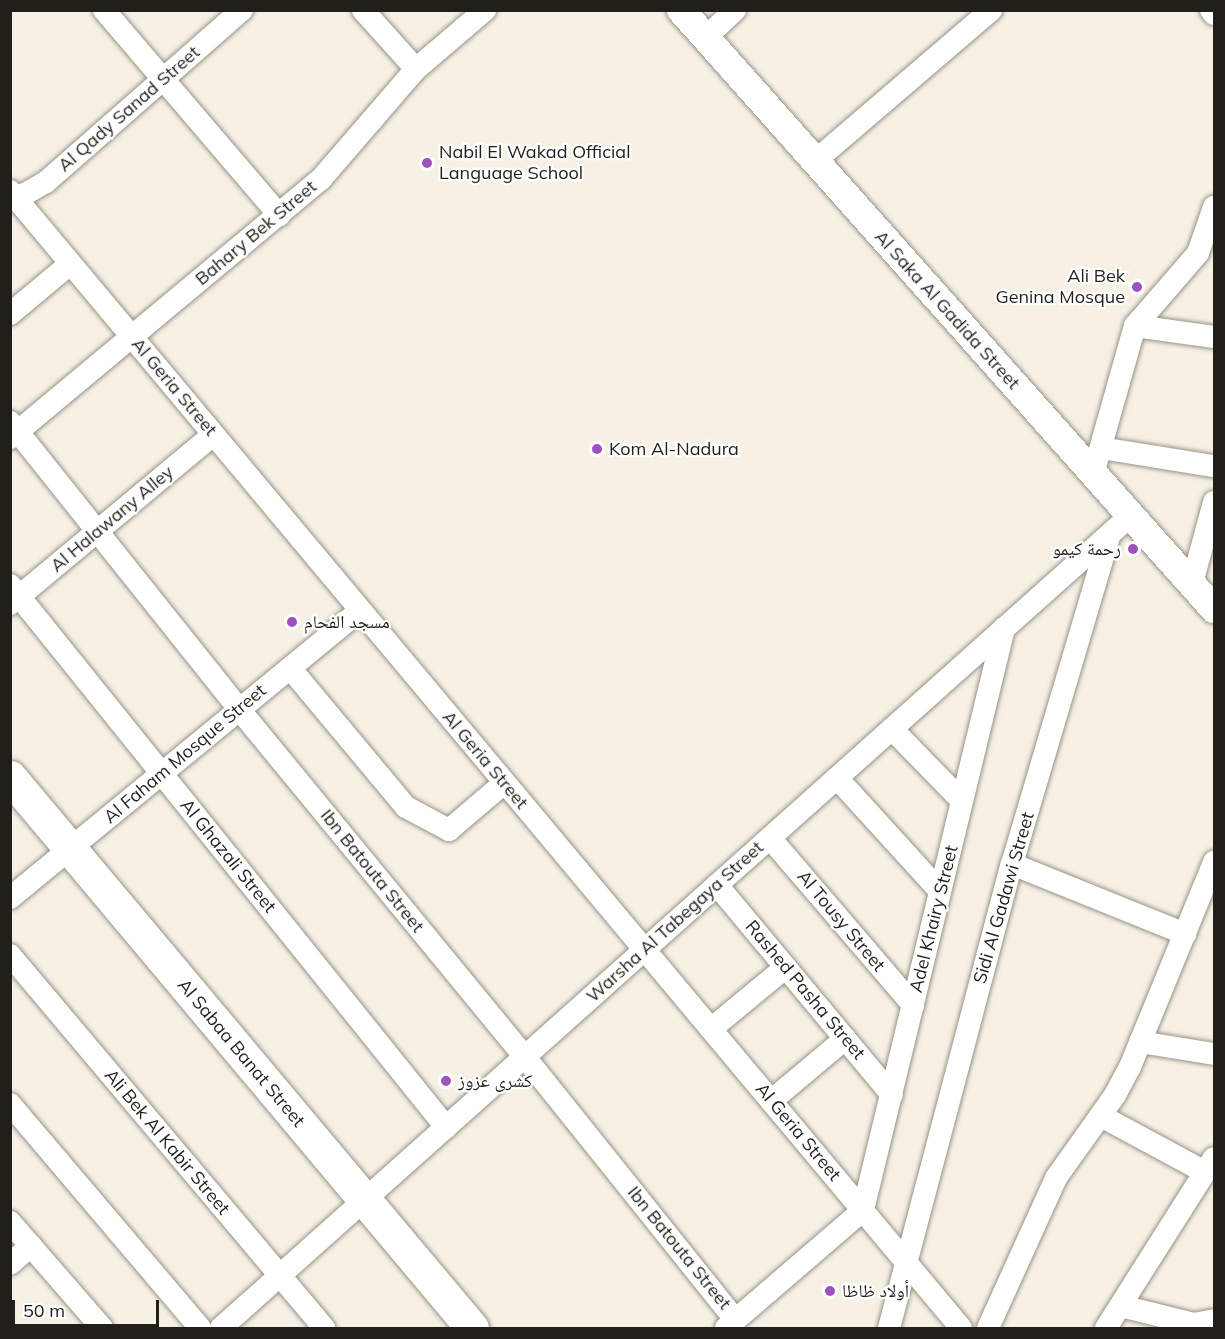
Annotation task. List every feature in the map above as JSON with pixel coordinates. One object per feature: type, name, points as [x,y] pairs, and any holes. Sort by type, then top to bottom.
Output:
[{"type":"main road","name":"Al Sabaa Banat Street","points":[[10,777],[472,1329]]},
{"type":"street","points":[[104,10],[279,216]]},
{"type":"street","name":"Al Qady Sanad Street","points":[[12,195],[25,194],[46,182],[242,10]]},
{"type":"street","points":[[363,10],[416,69]]},
{"type":"street","name":"Bahary Bek Street","points":[[13,430],[131,337],[321,179],[416,69],[485,10]]},
{"type":"street","name":"Al Saka Al Gadida Street","points":[[681,10],[815,161],[1097,461],[1130,516],[1200,577],[1215,609]]},
{"type":"street","points":[[705,38],[735,10]]},
{"type":"street","points":[[815,161],[991,10]]},
{"type":"street","points":[[1211,10],[1215,14]]},
{"type":"street","name":"Al Geria Street","points":[[12,195],[961,1329]]},
{"type":"street","points":[[1215,207],[1198,253],[1135,326],[1097,461],[1215,466]]},
{"type":"street","points":[[10,314],[70,264]]},
{"type":"street","points":[[1135,326],[1215,337]]},
{"type":"street","name":"Ibn Batouta Street","points":[[13,430],[99,530],[239,709],[524,1056],[730,1324]]},
{"type":"street","name":"Al Halawany Alley","points":[[14,595],[99,530],[213,435]]},
{"type":"street","points":[[1200,577],[1215,502]]},
{"type":"street","name":"Warsha Al Tabegaya Street","points":[[221,1329],[1130,516]]},
{"type":"street","name":"Sidi Al Gadawi Street","points":[[889,1329],[905,1261],[1012,864],[1109,536]]},
{"type":"street","name":"Al Ghazali Street","points":[[14,595],[162,774],[446,1127]]},
{"type":"street","name":"Al Faham Mosque Street","points":[[10,898],[360,610]]},
{"type":"street","name":"Adel Khairy Street","points":[[863,1210],[1004,628]]},
{"type":"street","points":[[290,668],[406,807],[449,830],[504,783]]},
{"type":"street","points":[[892,729],[962,801]]},
{"type":"street","points":[[837,778],[940,891]]},
{"type":"street","name":"Al Tousy Street","points":[[770,838],[913,1005]]},
{"type":"street","points":[[988,1329],[1056,1178],[1115,1095],[1140,1042],[1215,862]]},
{"type":"street","points":[[1012,864],[1185,934]]},
{"type":"street","name":"Rashed Pasha Street","points":[[717,885],[892,1095]]},
{"type":"street","name":"Ali Bek Al Kabir Street","points":[[10,955],[324,1329]]},
{"type":"street","points":[[711,1029],[786,967]]},
{"type":"street","points":[[771,1101],[845,1039]]},
{"type":"street","points":[[1140,1042],[1215,1054]]},
{"type":"street","points":[[10,1104],[200,1329]]},
{"type":"street","points":[[1101,1116],[1210,1165],[1106,1329]]},
{"type":"street","points":[[730,1324],[863,1210]]},
{"type":"street","points":[[10,1222],[102,1329]]},
{"type":"street","points":[[10,1264],[31,1246]]},
{"type":"street","points":[[1121,1306],[1194,1324],[1215,1320]]},
{"type":"place","name":"Nabil El Wakad Official Language School","points":[[427,163]]},
{"type":"place","name":"Ali Bek Genina Mosque","points":[[1137,287]]},
{"type":"place","name":"Kom Al-Nadura","points":[[597,449]]},
{"type":"place","name":"رحمة كيمو","points":[[1133,549]]},
{"type":"place","name":"مسجد الفحام","points":[[292,622]]},
{"type":"place","name":"كشرى عزوز","points":[[446,1081]]},
{"type":"place","name":"أولاد ظاظا","points":[[830,1291]]}]
